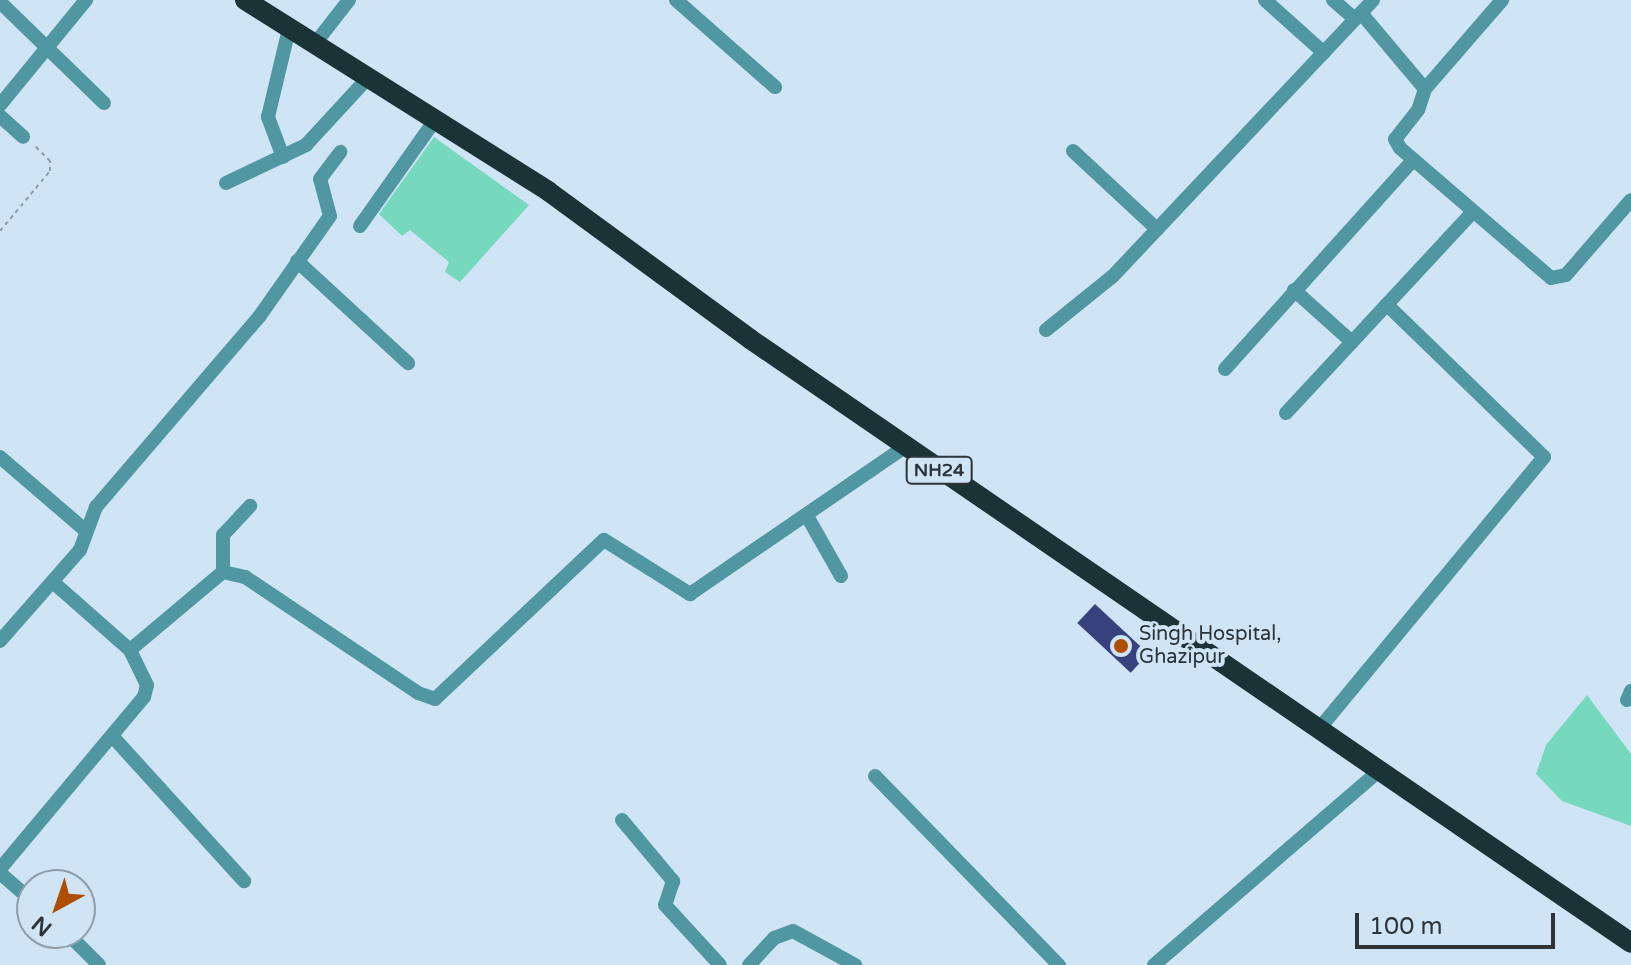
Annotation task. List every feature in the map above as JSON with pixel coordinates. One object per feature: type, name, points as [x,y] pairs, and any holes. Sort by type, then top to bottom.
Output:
[{"type":"highway","name":"NH24","points":[[245,0],[433,123],[548,191],[905,447],[1631,943]]},
{"type":"street","points":[[0,105],[86,0]]},
{"type":"street","points":[[314,45],[349,0]]},
{"type":"street","points":[[676,0],[775,87]]},
{"type":"street","points":[[1265,0],[1324,53]]},
{"type":"street","points":[[1333,0],[1358,16],[1425,89]]},
{"type":"street","points":[[1046,330],[1100,288],[1373,0]]},
{"type":"street","points":[[1502,0],[1425,89],[1418,110],[1395,139],[1413,160],[1472,213],[1557,280],[1631,200]]},
{"type":"street","points":[[0,2],[104,103]]},
{"type":"street","points":[[283,157],[270,129],[269,108],[289,29]]},
{"type":"street","points":[[226,183],[283,157],[318,134],[366,80]]},
{"type":"street","points":[[0,116],[23,137]]},
{"type":"street","points":[[360,226],[433,123]]},
{"type":"street","points":[[1073,151],[1157,229]]},
{"type":"street","points":[[0,641],[54,583],[84,543],[96,507],[259,317],[330,216],[320,179],[340,152]]},
{"type":"street","points":[[1225,369],[1413,160]]},
{"type":"street","points":[[1286,413],[1472,213]]},
{"type":"street","points":[[297,261],[408,363]]},
{"type":"street","points":[[1294,290],[1352,342]]},
{"type":"street","points":[[1319,729],[1544,457],[1387,305]]},
{"type":"street","points":[[223,572],[245,577],[418,693],[435,699],[604,540],[690,594],[905,447]]},
{"type":"street","points":[[0,457],[86,531]]},
{"type":"street","points":[[223,572],[223,535],[250,506]]},
{"type":"street","points":[[807,516],[841,576]]},
{"type":"street","points":[[130,650],[223,572]]},
{"type":"street","points":[[16,886],[0,871],[113,737],[147,691],[130,650],[54,583]]},
{"type":"street","points":[[113,737],[244,881]]},
{"type":"street","points":[[1154,965],[1379,771]]},
{"type":"street","points":[[875,776],[1059,965]]},
{"type":"street","points":[[622,820],[673,881],[663,899],[665,905],[720,965]]},
{"type":"street","points":[[749,965],[774,938],[793,931],[855,965]]},
{"type":"street","points":[[83,949],[99,965]]},
{"type":"path","points":[[0,231],[50,171],[44,153],[23,137]]},
{"type":"shaded area","points":[[434,137],[529,205],[460,282],[445,272],[449,262],[410,230],[402,236],[379,214]]},
{"type":"shaded area","points":[[1587,695],[1631,754],[1631,826],[1562,801],[1536,774],[1546,745]]},
{"type":"building","points":[[1095,604],[1148,654],[1131,673],[1077,623]]},
{"type":"place","name":"Singh Hospital, Ghazipur","points":[[1121,646]]}]
